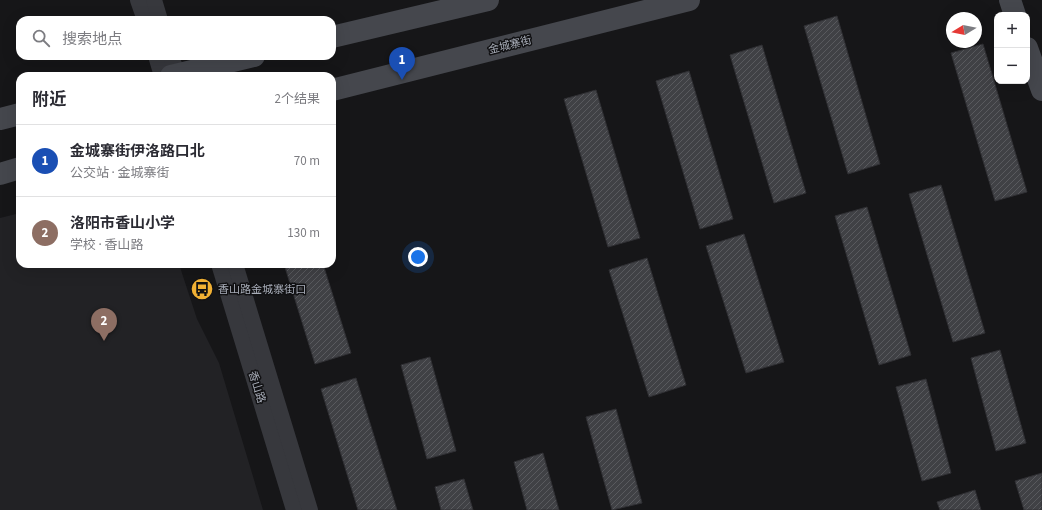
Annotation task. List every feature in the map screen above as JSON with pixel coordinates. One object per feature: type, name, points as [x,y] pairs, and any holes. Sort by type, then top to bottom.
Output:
[{"type":"main road","points":[[336,36],[488,0]]},
{"type":"main road","name":"金城寨街","points":[[336,89],[689,0]]},
{"type":"main road","points":[[1010,0],[1014,12]]},
{"type":"main road","points":[[1030,56],[1042,90]]},
{"type":"main road","points":[[172,72],[234,60]]},
{"type":"main road","points":[[0,119],[16,115]]},
{"type":"main road","points":[[0,174],[16,169]]},
{"type":"street","points":[[138,0],[144,16]]},
{"type":"street","points":[[154,0],[159,16]]},
{"type":"street","points":[[160,60],[172,72]]},
{"type":"street","name":"香山路","points":[[220,268],[294,510]]},
{"type":"street","name":"香山路","points":[[236,268],[310,510]]},
{"type":"shaded area","points":[[16,214],[16,268],[180,268],[197,319],[219,363],[263,510],[0,510],[0,218]]},
{"type":"building","points":[[837,16],[880,164],[848,174],[804,26]]},
{"type":"building","points":[[982,44],[1027,192],[995,201],[951,53],[969,48],[982,48]]},
{"type":"building","points":[[762,45],[806,193],[774,203],[730,55]]},
{"type":"building","points":[[689,71],[733,219],[700,229],[656,81]]},
{"type":"building","points":[[596,90],[640,238],[608,247],[564,99]]},
{"type":"building","points":[[941,185],[985,333],[953,342],[909,194]]},
{"type":"building","points":[[867,207],[911,355],[879,365],[835,216]]},
{"type":"building","points":[[744,234],[784,362],[746,373],[706,246]]},
{"type":"building","points":[[647,258],[686,385],[649,397],[609,270]]},
{"type":"building","points":[[285,268],[324,268],[351,353],[315,364]]},
{"type":"building","points":[[1000,350],[1026,443],[996,451],[971,358]]},
{"type":"building","points":[[430,357],[456,451],[427,459],[401,365]]},
{"type":"building","points":[[356,378],[397,510],[358,510],[321,389]]},
{"type":"building","points":[[926,379],[951,473],[922,481],[896,387]]},
{"type":"building","points":[[616,409],[642,503],[612,510],[586,417]]},
{"type":"building","points":[[543,453],[559,510],[527,510],[514,462]]},
{"type":"building","points":[[1042,473],[1042,510],[1024,510],[1015,481]]},
{"type":"building","points":[[464,479],[473,510],[441,510],[435,487]]},
{"type":"building","points":[[975,490],[981,510],[940,510],[937,502]]},
{"type":"place","name":"金城寨街伊洛路口北","points":[[402,80]]},
{"type":"place","name":"香山路金城寨街口","points":[[202,289]]},
{"type":"place","name":"洛阳市香山小学","points":[[104,341]]}]
